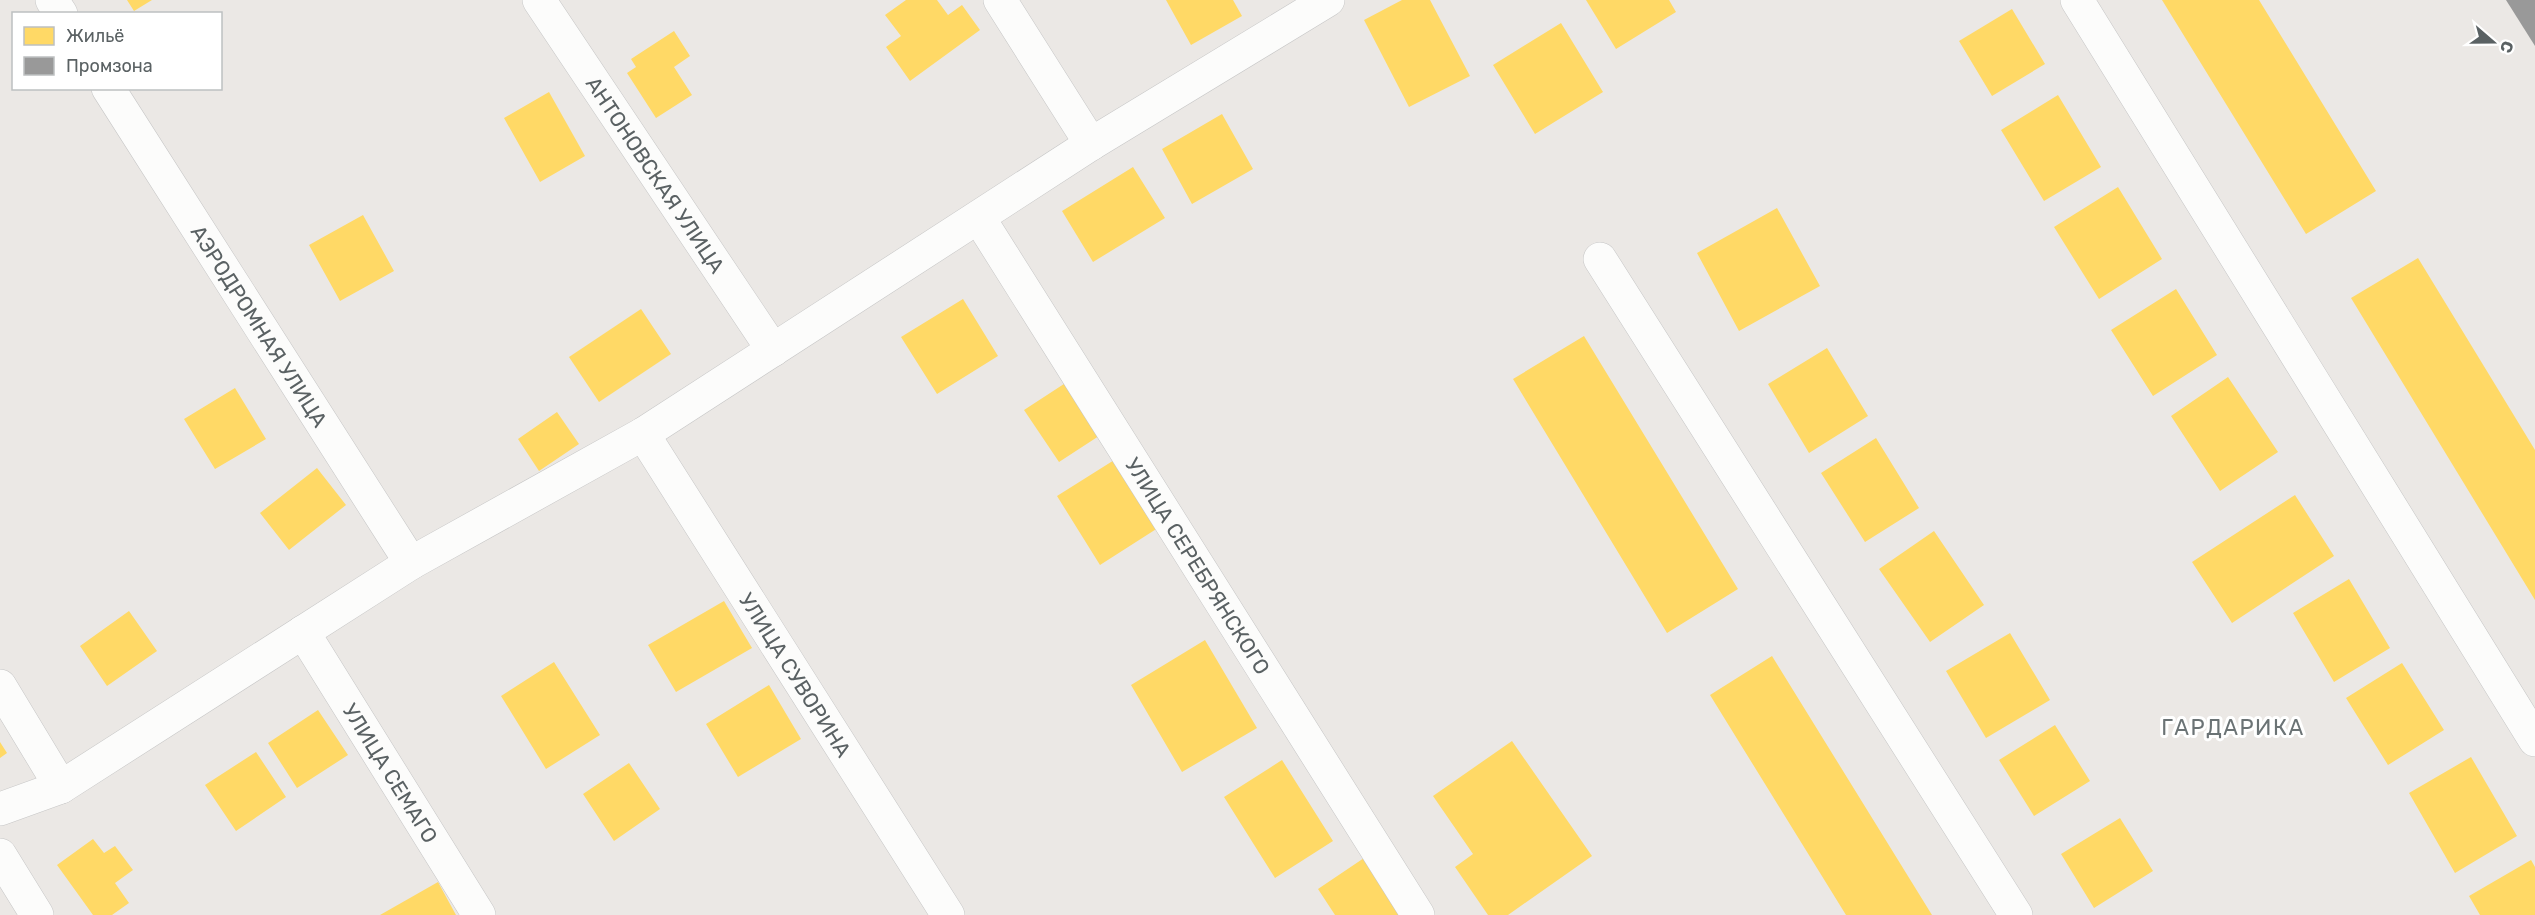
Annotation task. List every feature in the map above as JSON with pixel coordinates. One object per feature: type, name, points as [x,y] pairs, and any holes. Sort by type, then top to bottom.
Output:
[{"type":"street","name":"АНТОНОВСКАЯ УЛИЦА","points":[[539,0],[773,350]]},
{"type":"street","points":[[1000,0],[1091,144]]},
{"type":"street","points":[[0,808],[61,787],[411,563],[643,434],[1091,144],[1328,0]]},
{"type":"street","points":[[2077,0],[2535,740]]},
{"type":"street","name":"АЭРОДРОМНАЯ УЛИЦА","points":[[109,90],[411,563]]},
{"type":"street","name":"УЛИЦА СЕРЕБРЯНСКОГО","points":[[979,218],[1418,915]]},
{"type":"street","points":[[1600,259],[2016,915]]},
{"type":"street","name":"УЛИЦА СУВОРИНА","points":[[643,434],[948,915]]},
{"type":"street","name":"УЛИЦА СЕМАГО","points":[[303,632],[479,915]]},
{"type":"street","points":[[0,686],[61,787]]},
{"type":"street","points":[[0,855],[37,915]]},
{"type":"building: Жильё","points":[[127,0],[152,0],[134,11]]},
{"type":"building: Жильё","points":[[906,0],[937,0],[948,15],[962,5],[980,30],[910,81],[886,47],[901,36],[885,15]]},
{"type":"building: Жильё","points":[[1166,0],[1233,0],[1242,16],[1191,45]]},
{"type":"building: Жильё","points":[[1402,0],[1430,0],[1470,76],[1409,107],[1364,20]]},
{"type":"building: Жильё","points":[[1586,0],[1669,0],[1676,12],[1616,49]]},
{"type":"building: Жильё","points":[[2162,0],[2259,0],[2376,191],[2306,234]]},
{"type":"building: Жильё","points":[[2012,9],[2045,64],[1992,96],[1959,41]]},
{"type":"building: Жильё","points":[[1561,23],[1603,92],[1535,134],[1493,65]]},
{"type":"building: Жильё","points":[[674,31],[690,56],[674,67],[692,95],[656,118],[627,73],[636,67],[631,59]]},
{"type":"building: Жильё","points":[[549,92],[585,156],[540,182],[504,118]]},
{"type":"building: Жильё","points":[[2058,95],[2101,167],[2044,201],[2001,130]]},
{"type":"building: Жильё","points":[[1222,114],[1253,169],[1192,204],[1162,149]]},
{"type":"building: Жильё","points":[[1133,167],[1165,218],[1093,262],[1062,211]]},
{"type":"building: Жильё","points":[[2118,187],[2162,259],[2099,299],[2054,227]]},
{"type":"building: Жильё","points":[[1777,208],[1820,286],[1739,331],[1697,253]]},
{"type":"building: Жильё","points":[[363,215],[394,271],[340,301],[309,245]]},
{"type":"building: Жильё","points":[[2418,258],[2535,450],[2535,600],[2351,298]]},
{"type":"building: Жильё","points":[[2176,289],[2217,355],[2153,396],[2111,330]]},
{"type":"building: Жильё","points":[[963,299],[998,356],[937,394],[901,337]]},
{"type":"building: Жильё","points":[[641,309],[671,354],[599,402],[569,357]]},
{"type":"building: Жильё","points":[[1584,336],[1738,589],[1667,633],[1513,379]]},
{"type":"building: Жильё","points":[[1827,348],[1868,416],[1809,453],[1768,384]]},
{"type":"building: Жильё","points":[[2228,377],[2278,452],[2220,491],[2171,416]]},
{"type":"building: Жильё","points":[[1067,382],[1102,434],[1059,462],[1024,410]]},
{"type":"building: Жильё","points":[[235,388],[266,439],[215,469],[184,419]]},
{"type":"building: Жильё","points":[[557,412],[579,444],[539,471],[518,439]]},
{"type":"building: Жильё","points":[[1876,438],[1919,508],[1865,542],[1821,473]]},
{"type":"building: Жильё","points":[[1119,457],[1161,526],[1100,565],[1057,496]]},
{"type":"building: Жильё","points":[[317,468],[346,505],[289,550],[260,513]]},
{"type":"building: Жильё","points":[[2295,495],[2334,556],[2232,623],[2192,562]]},
{"type":"building: Жильё","points":[[1934,531],[1984,605],[1930,642],[1879,569]]},
{"type":"building: Жильё","points":[[2349,579],[2390,648],[2334,682],[2293,613]]},
{"type":"building: Жильё","points":[[724,601],[752,648],[676,692],[648,645]]},
{"type":"building: Жильё","points":[[129,611],[157,651],[107,686],[80,646]]},
{"type":"building: Жильё","points":[[2010,633],[2050,700],[1986,738],[1946,671]]},
{"type":"building: Жильё","points":[[1205,640],[1257,728],[1182,772],[1131,685]]},
{"type":"building: Жильё","points":[[1772,656],[1932,915],[1846,915],[1710,695]]},
{"type":"building: Жильё","points":[[554,662],[600,735],[546,769],[501,696]]},
{"type":"building: Жильё","points":[[2402,663],[2444,730],[2388,765],[2346,698]]},
{"type":"building: Жильё","points":[[769,685],[801,739],[738,777],[706,724]]},
{"type":"building: Жильё","points":[[318,710],[348,755],[297,788],[268,743]]},
{"type":"building: Жильё","points":[[2055,725],[2090,781],[2034,816],[1999,760]]},
{"type":"building: Жильё","points":[[1512,741],[1592,856],[1508,915],[1488,915],[1455,867],[1473,854],[1433,796]]},
{"type":"building: Жильё","points":[[0,742],[7,753],[0,758]]},
{"type":"building: Жильё","points":[[256,752],[286,797],[236,831],[205,785]]},
{"type":"building: Жильё","points":[[2471,757],[2517,836],[2455,873],[2409,793]]},
{"type":"building: Жильё","points":[[1282,760],[1333,841],[1275,878],[1224,797]]},
{"type":"building: Жильё","points":[[629,763],[660,809],[614,841],[583,794]]},
{"type":"building: Жильё","points":[[2120,818],[2153,871],[2094,908],[2061,854]]},
{"type":"building: Жильё","points":[[93,839],[104,853],[115,846],[133,870],[115,883],[129,903],[112,915],[93,915],[57,865]]},
{"type":"building: Жильё","points":[[1364,858],[1402,915],[1335,915],[1318,889]]},
{"type":"building: Жильё","points":[[2531,860],[2535,867],[2535,915],[2480,915],[2469,896]]},
{"type":"building: Жильё","points":[[438,882],[456,915],[380,915]]},
{"type":"building: Промзона","points":[[2506,0],[2535,0],[2535,46]]},
{"type":"district","name":"ГАРДАРИКА","points":[[2233,727]]}]
